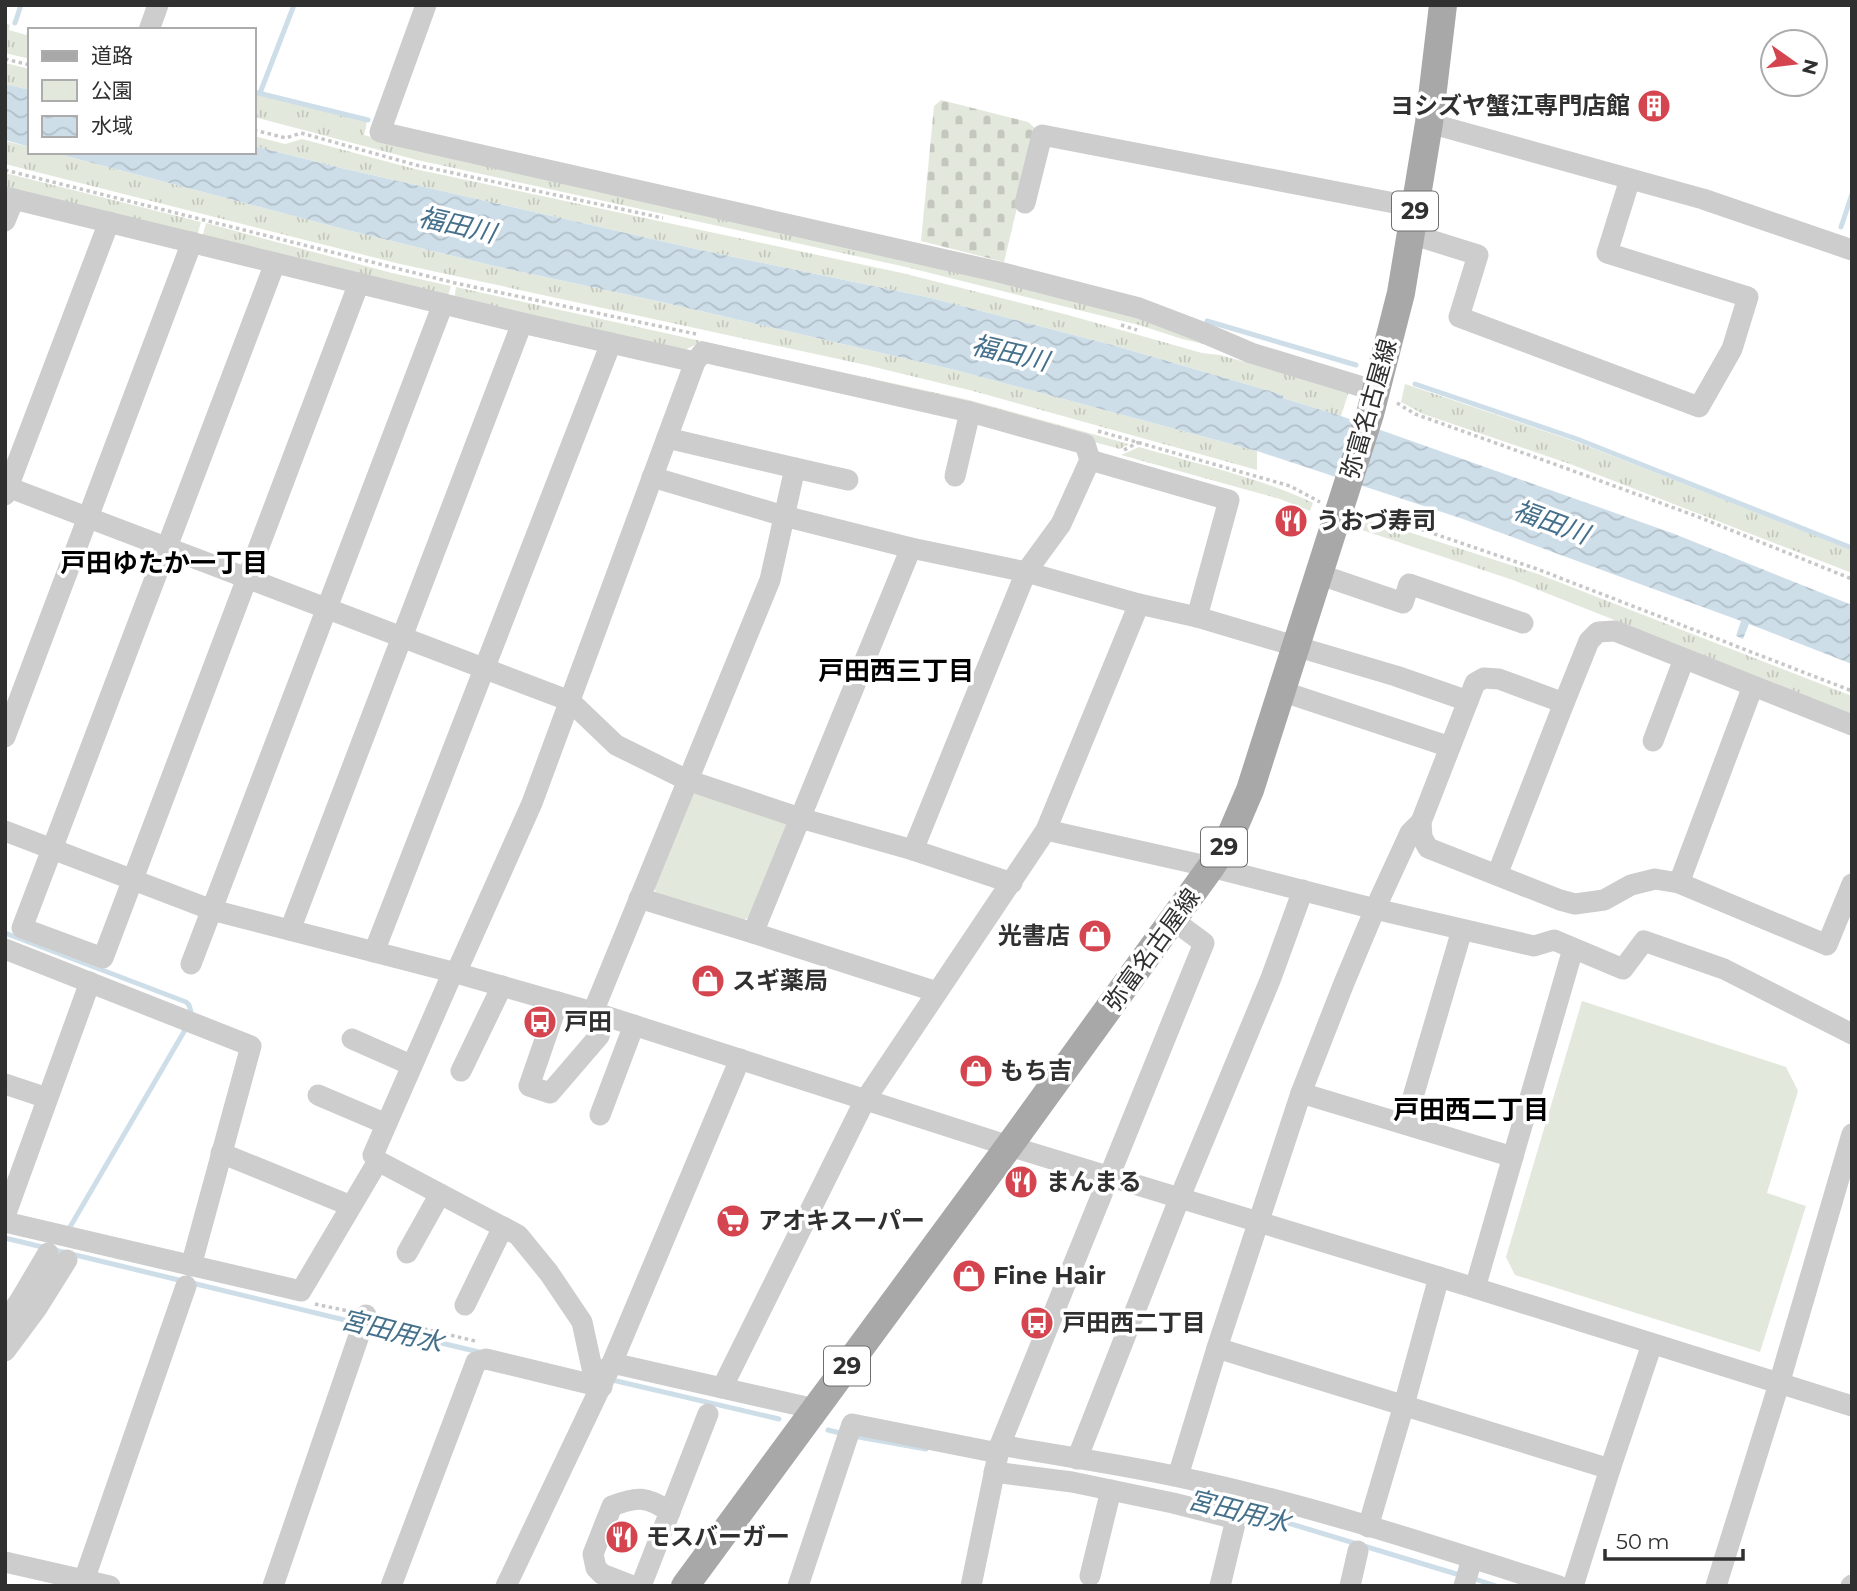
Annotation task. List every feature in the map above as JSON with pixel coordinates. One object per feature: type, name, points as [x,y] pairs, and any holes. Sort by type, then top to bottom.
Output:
[{"type":"main road","name":"弥富名古屋線","points":[[685,1586],[1009,1146],[1229,839],[1250,790],[1373,402],[1401,293],[1429,122],[1443,5]]},
{"type":"street","points":[[150,28],[158,5]]},
{"type":"street","points":[[426,5],[380,132],[999,272],[1139,308],[1373,402]]},
{"type":"street","points":[[1429,122],[1703,199],[1852,250]]},
{"type":"street","points":[[1025,203],[1042,135],[1413,220],[1478,255],[1459,317],[1699,407],[1732,349],[1748,297],[1607,253],[1630,179]]},
{"type":"street","points":[[5,221],[9,198],[522,323],[695,362]]},
{"type":"street","points":[[109,222],[6,489],[167,547],[570,701],[616,745],[687,780],[1012,883]]},
{"type":"street","points":[[5,737],[192,242]]},
{"type":"street","points":[[275,263],[22,928],[103,958],[359,283]]},
{"type":"street","points":[[191,964],[443,304]]},
{"type":"street","points":[[290,930],[522,323]]},
{"type":"street","points":[[374,952],[611,343]]},
{"type":"street","points":[[606,1376],[592,1368],[582,1322],[518,1235],[378,1161],[373,1155],[411,1065],[532,803],[695,362],[703,352],[970,412],[1085,444],[1090,460],[1061,524],[1026,572],[914,850]]},
{"type":"street","points":[[955,476],[970,412]]},
{"type":"street","points":[[667,438],[848,480]]},
{"type":"street","points":[[1090,460],[1229,500],[1196,617]]},
{"type":"street","points":[[558,1002],[529,1086],[550,1093],[599,1036],[599,1014],[639,898],[770,580],[795,468]]},
{"type":"street","points":[[652,477],[784,516],[911,548],[1026,572],[1196,617],[1296,645],[1468,701]]},
{"type":"street","points":[[753,933],[911,548]]},
{"type":"street","points":[[1318,574],[1403,603],[1409,584],[1523,623]]},
{"type":"street","points":[[722,1388],[865,1100],[1046,830],[1139,604]]},
{"type":"street","points":[[1497,875],[1589,641],[1598,632],[1615,631],[1852,725]]},
{"type":"street","points":[[1653,741],[1684,659]]},
{"type":"street","points":[[1178,1476],[1301,1093],[1375,909],[1410,833],[1421,822],[1475,683],[1484,678],[1499,679],[1564,703]]},
{"type":"street","points":[[1678,883],[1752,686]]},
{"type":"street","points":[[1281,691],[1450,747]]},
{"type":"street","points":[[1421,822],[1422,837],[1428,848],[1560,900],[1575,904],[1604,900],[1631,885],[1655,879],[1678,883],[1827,946],[1852,884]]},
{"type":"street","points":[[1046,830],[1211,867],[1534,946],[1554,940],[1623,969],[1644,941],[1724,969],[1852,1034]]},
{"type":"street","points":[[5,831],[212,910],[599,1014],[1009,1146],[1852,1406]]},
{"type":"street","points":[[1077,1459],[1180,1198],[1271,978],[1303,890]]},
{"type":"street","points":[[639,898],[937,992]]},
{"type":"street","points":[[971,1586],[998,1457],[1203,943],[1173,920]]},
{"type":"street","points":[[1405,1125],[1462,930]]},
{"type":"street","points":[[5,949],[251,1046],[189,1276],[83,1583]]},
{"type":"street","points":[[1475,1288],[1573,949]]},
{"type":"street","points":[[5,1216],[90,982]]},
{"type":"street","points":[[461,1072],[502,986]]},
{"type":"street","points":[[600,1115],[634,1025]]},
{"type":"street","points":[[352,1039],[411,1065]]},
{"type":"street","points":[[506,1586],[606,1376],[740,1059]]},
{"type":"street","points":[[5,1084],[47,1098]]},
{"type":"street","points":[[1301,1093],[1513,1157]]},
{"type":"street","points":[[318,1094],[386,1124]]},
{"type":"street","points":[[1716,1586],[1779,1384],[1852,1134]]},
{"type":"street","points":[[221,1153],[351,1206]]},
{"type":"street","points":[[5,1222],[189,1276],[301,1291],[378,1161]]},
{"type":"street","points":[[407,1253],[440,1194]]},
{"type":"street","points":[[465,1305],[503,1227]]},
{"type":"street","points":[[5,1321],[57,1256],[37,1308],[5,1351]]},
{"type":"street","points":[[1368,1527],[1439,1277]]},
{"type":"street","points":[[273,1586],[364,1322]]},
{"type":"street","points":[[1573,1586],[1652,1344]]},
{"type":"street","points":[[1217,1348],[1610,1469]]},
{"type":"street","points":[[391,1586],[476,1362],[486,1359],[606,1376],[722,1388],[815,1409]]},
{"type":"street","points":[[640,1586],[708,1415]]},
{"type":"street","points":[[798,1586],[852,1424],[998,1457],[1072,1482],[1173,1503],[1238,1508],[1368,1527],[1559,1586]]},
{"type":"street","points":[[998,1457],[1077,1459],[1178,1476],[1238,1508]]},
{"type":"street","points":[[1090,1576],[1111,1490]]},
{"type":"street","points":[[633,1586],[602,1574],[596,1568],[593,1554],[612,1506],[629,1499],[645,1499],[670,1512]]},
{"type":"street","points":[[1220,1586],[1238,1508]]},
{"type":"street","points":[[1350,1586],[1358,1551]]},
{"type":"street","points":[[1464,1586],[1472,1559]]},
{"type":"street","points":[[5,1562],[83,1583],[110,1586]]},
{"type":"path","points":[[5,59],[28,65]]},
{"type":"path","points":[[256,130],[286,138],[301,133],[416,165],[669,219]]},
{"type":"path","points":[[5,170],[455,283],[700,334]]},
{"type":"path","points":[[1116,324],[1140,331]]},
{"type":"path","points":[[1373,402],[1696,516],[1852,579]]},
{"type":"path","points":[[1087,428],[1290,486],[1537,569],[1852,691]]},
{"type":"path","points":[[301,1291],[307,1302],[364,1322],[481,1342]]},
{"type":"green space","points":[[5,23],[10,25],[9,30],[28,35],[28,59],[5,53]]},
{"type":"green space","points":[[5,63],[28,69],[28,90],[5,84]]},
{"type":"green space","points":[[256,93],[367,121],[364,135],[430,153],[910,259],[1157,320],[1221,348],[906,267],[417,160],[256,118]]},
{"type":"green space","points":[[941,100],[1028,122],[1036,129],[1004,262],[921,241],[934,106]]},
{"type":"green space","points":[[256,137],[285,144],[302,139],[415,169],[902,273],[1349,391],[1341,416],[1283,398],[1283,395],[1116,346],[931,298],[705,251],[256,147]]},
{"type":"green space","points":[[5,141],[28,147],[28,154],[59,154],[490,265],[955,370],[1257,451],[1257,470],[973,391],[866,365],[400,264],[5,164]]},
{"type":"green space","points":[[5,173],[201,222],[197,236],[5,189]]},
{"type":"green space","points":[[206,223],[392,273],[451,286],[447,299],[202,238]]},
{"type":"green space","points":[[456,287],[969,400],[1129,444],[1120,449],[972,409],[695,345],[685,350],[454,300]]},
{"type":"green space","points":[[1405,384],[1577,442],[1852,550],[1852,573],[1570,464],[1423,414],[1401,402]]},
{"type":"green space","points":[[1139,447],[1249,478],[1313,503],[1310,511],[1280,499],[1121,455]]},
{"type":"green space","points":[[1366,520],[1538,574],[1852,696],[1852,714],[1513,580],[1362,530]]},
{"type":"green space","points":[[699,792],[785,821],[788,830],[750,917],[742,921],[656,893],[653,885],[688,796]]},
{"type":"green space","points":[[1582,1001],[1786,1067],[1798,1091],[1767,1193],[1806,1206],[1760,1352],[1515,1275],[1506,1257]]},
{"type":"water","points":[[5,84],[28,90],[28,146],[5,140]]},
{"type":"water","name":"福田川","points":[[256,147],[705,251],[931,298],[1116,346],[1283,395],[1283,398],[1672,533],[1852,605],[1852,664],[1749,624],[1743,639],[1736,636],[1741,621],[1463,519],[1257,451],[955,370],[351,231],[59,154],[256,154]]},
{"type":"waterway","points":[[15,23],[21,5]]},
{"type":"waterway","points":[[260,93],[294,5]]},
{"type":"waterway","points":[[256,92],[368,120]]},
{"type":"waterway","points":[[1841,227],[1852,194]]},
{"type":"waterway","points":[[1207,321],[1356,365]]},
{"type":"waterway","points":[[1415,384],[1577,439],[1852,548]]},
{"type":"waterway","points":[[5,933],[186,1002],[191,1012]]},
{"type":"waterway","points":[[70,1227],[185,1030]]},
{"type":"waterway","name":"宮田用水","points":[[5,1238],[183,1281]]},
{"type":"waterway","name":"宮田用水","points":[[192,1283],[357,1323]]},
{"type":"waterway","name":"宮田用水","points":[[366,1325],[483,1353]]},
{"type":"waterway","name":"宮田用水","points":[[608,1379],[779,1419]]},
{"type":"waterway","name":"宮田用水","points":[[828,1430],[844,1434]]},
{"type":"waterway","name":"宮田用水","points":[[853,1436],[926,1449]]},
{"type":"waterway","name":"宮田用水","points":[[1245,1510],[1463,1576]]},
{"type":"waterway","name":"宮田用水","points":[[1472,1578],[1496,1586]]},
{"type":"place","name":"ヨシズヤ蟹江専門店館","points":[[1654,106]]},
{"type":"place","name":"うおづ寿司","points":[[1291,521]]},
{"type":"place","name":"光書店","points":[[1095,936]]},
{"type":"place","name":"スギ薬局","points":[[708,981]]},
{"type":"place","name":"戸田","points":[[540,1022]]},
{"type":"place","name":"もち吉","points":[[976,1071]]},
{"type":"place","name":"まんまる","points":[[1021,1182]]},
{"type":"place","name":"アオキスーパー","points":[[733,1221]]},
{"type":"place","name":"Fine Hair","points":[[969,1276]]},
{"type":"place","name":"戸田西二丁目","points":[[1037,1323]]},
{"type":"place","name":"モスバーガー","points":[[622,1537]]},
{"type":"district","name":"戸田ゆたか一丁目","points":[[164,563]]},
{"type":"district","name":"戸田西三丁目","points":[[896,671]]},
{"type":"district","name":"戸田西二丁目","points":[[1471,1110]]}]
